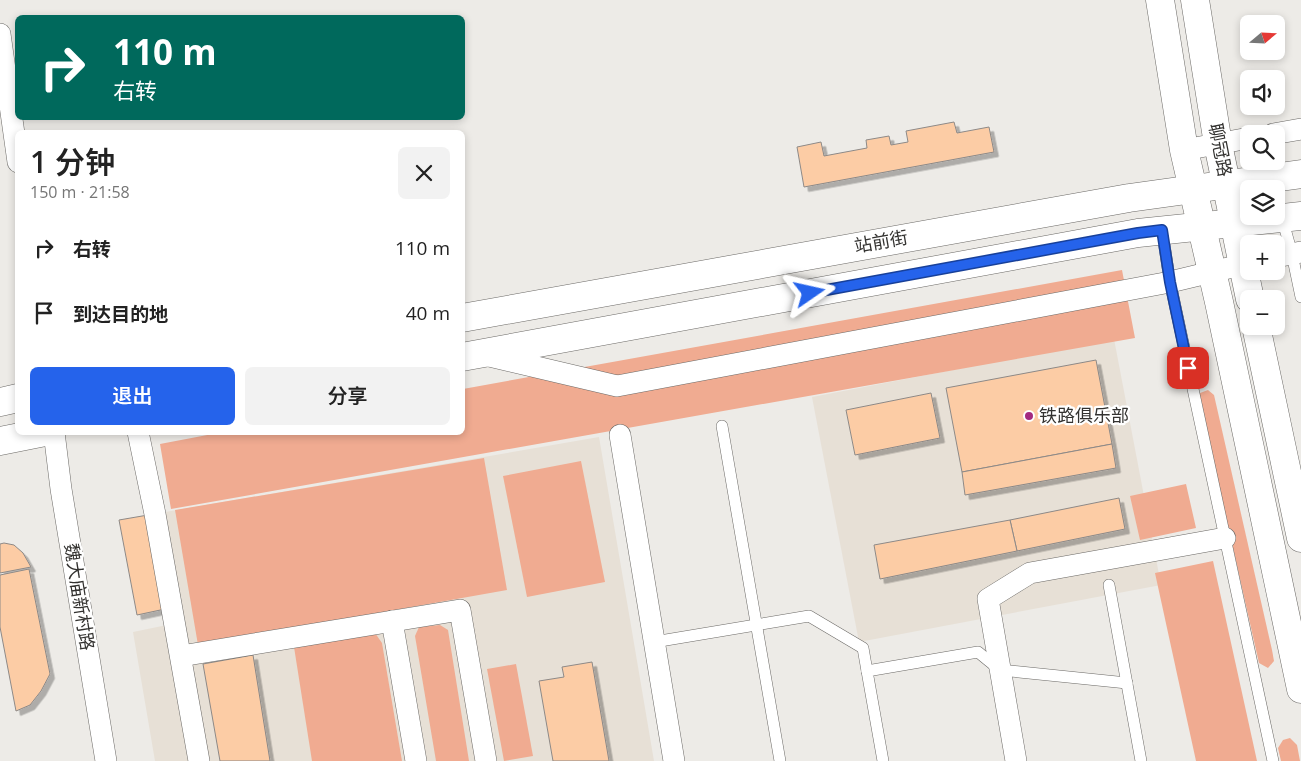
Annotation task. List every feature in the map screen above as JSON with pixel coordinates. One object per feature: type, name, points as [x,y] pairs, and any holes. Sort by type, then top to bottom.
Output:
[{"type":"main road","points":[[1160,0],[1184,150],[1212,271],[1301,689]]},
{"type":"main road","name":"聊冠路","points":[[1195,0],[1218,144],[1234,224],[1240,244]]},
{"type":"main road","name":"站前街","points":[[1285,189],[1301,174]]},
{"type":"main road","name":"站前街","points":[[465,317],[1129,198],[1226,185],[1240,188]]},
{"type":"main road","name":"站前街","points":[[471,355],[1138,233],[1234,224],[1240,220]]},
{"type":"main road","points":[[1258,335],[1301,538]]},
{"type":"main road","points":[[0,402],[15,399]]},
{"type":"main road","points":[[0,440],[28,435]]},
{"type":"street","points":[[0,34],[15,141]]},
{"type":"street","points":[[1285,132],[1301,129]]},
{"type":"street","points":[[1184,150],[1240,140]]},
{"type":"street","points":[[471,355],[617,386],[1170,282],[1240,265]]},
{"type":"street","name":"魏大庙新村路","points":[[54,435],[61,489],[106,761]]},
{"type":"street","points":[[139,435],[156,514],[199,761]]},
{"type":"street","points":[[620,435],[674,761]]},
{"type":"street","points":[[1016,761],[988,599],[1030,573],[1225,538]]},
{"type":"street","points":[[181,656],[460,610],[486,761]]},
{"type":"street","points":[[392,621],[416,761]]},
{"type":"lane","points":[[1285,225],[1301,297]]},
{"type":"lane","points":[[1162,230],[1170,282],[1273,761]]},
{"type":"lane","points":[[722,426],[780,761]]},
{"type":"lane","points":[[1109,585],[1141,761]]},
{"type":"lane","points":[[654,642],[809,616],[863,648],[883,761]]},
{"type":"lane","points":[[867,671],[978,652],[1000,670],[1127,683]]},
{"type":"shaded area","points":[[1122,270],[1135,338],[171,509],[160,444],[207,435],[465,435],[465,389]]},
{"type":"shaded area","points":[[1114,339],[1161,585],[859,642],[812,397]]},
{"type":"shaded area","points":[[1208,390],[1214,395],[1272,650],[1274,661],[1268,668],[1259,663],[1200,402],[1200,393]]},
{"type":"shaded area","points":[[599,437],[654,761],[155,761],[133,632],[167,625],[148,515]]},
{"type":"shaded area","points":[[484,458],[507,590],[198,645],[175,510]]},
{"type":"shaded area","points":[[581,461],[605,582],[527,597],[503,476]]},
{"type":"shaded area","points":[[1186,484],[1196,528],[1140,540],[1130,496]]},
{"type":"shaded area","points":[[1213,561],[1257,761],[1196,761],[1155,573]]},
{"type":"shaded area","points":[[440,625],[448,630],[469,761],[436,761],[415,636],[419,627]]},
{"type":"shaded area","points":[[375,633],[382,643],[402,761],[312,761],[294,647]]},
{"type":"shaded area","points":[[516,664],[533,756],[504,761],[487,669]]},
{"type":"shaded area","points":[[1290,738],[1297,745],[1300,761],[1281,761],[1278,748],[1283,740]]},
{"type":"building","points":[[954,122],[957,133],[989,127],[994,152],[804,187],[797,147],[821,142],[824,156],[867,148],[866,140],[889,136],[891,145],[908,142],[906,131]]},
{"type":"building","name":"铁路俱乐部","points":[[1096,360],[1112,444],[962,472],[946,388]]},
{"type":"building","points":[[931,393],[940,438],[855,455],[846,410]]},
{"type":"building","points":[[1112,444],[1116,468],[965,495],[962,472]]},
{"type":"building","points":[[1119,498],[1125,529],[1017,551],[1010,520]]},
{"type":"building","points":[[148,515],[165,609],[137,615],[119,520]]},
{"type":"building","points":[[1010,520],[1017,551],[880,579],[874,545]]},
{"type":"building","points":[[0,544],[14,545],[23,553],[31,567],[0,573]]},
{"type":"building","points":[[29,569],[50,674],[41,691],[30,705],[16,711],[0,627],[0,575]]},
{"type":"building","points":[[253,655],[270,761],[220,761],[203,664]]},
{"type":"building","points":[[592,662],[609,761],[553,761],[539,681],[564,677],[562,667]]},
{"type":"place","name":"铁路俱乐部","points":[[1029,416]]},
{"type":"route","points":[[810,293],[1162,230],[1170,282],[1188,368]]}]
